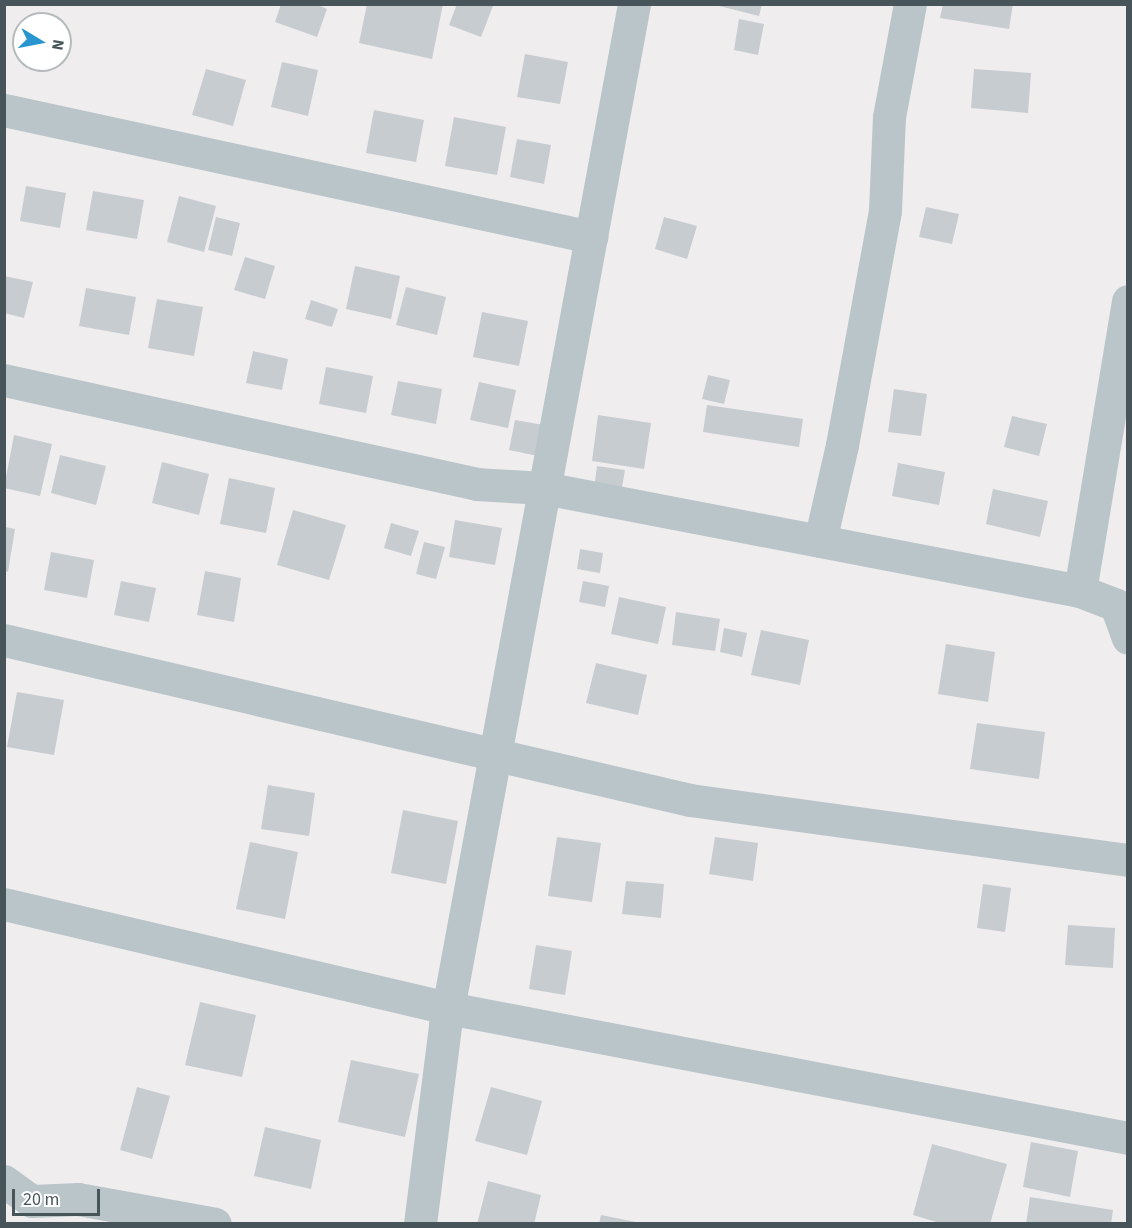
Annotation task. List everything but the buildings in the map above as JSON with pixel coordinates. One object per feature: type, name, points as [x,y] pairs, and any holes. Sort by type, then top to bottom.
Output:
[{"type":"street","points":[[420,1224],[448,1008],[634,4]]},
{"type":"street","points":[[820,541],[842,445],[885,212],[889,117],[910,4]]},
{"type":"street","points":[[4,111],[591,237]]},
{"type":"street","points":[[1080,591],[1128,301]]},
{"type":"street","points":[[4,380],[476,484],[544,488],[1080,591],[1116,604],[1128,638]]},
{"type":"street","points":[[4,640],[690,800],[1128,860]]},
{"type":"street","points":[[4,904],[448,1008],[1128,1138]]},
{"type":"street","points":[[4,1181],[32,1201],[78,1199],[215,1224]]}]
